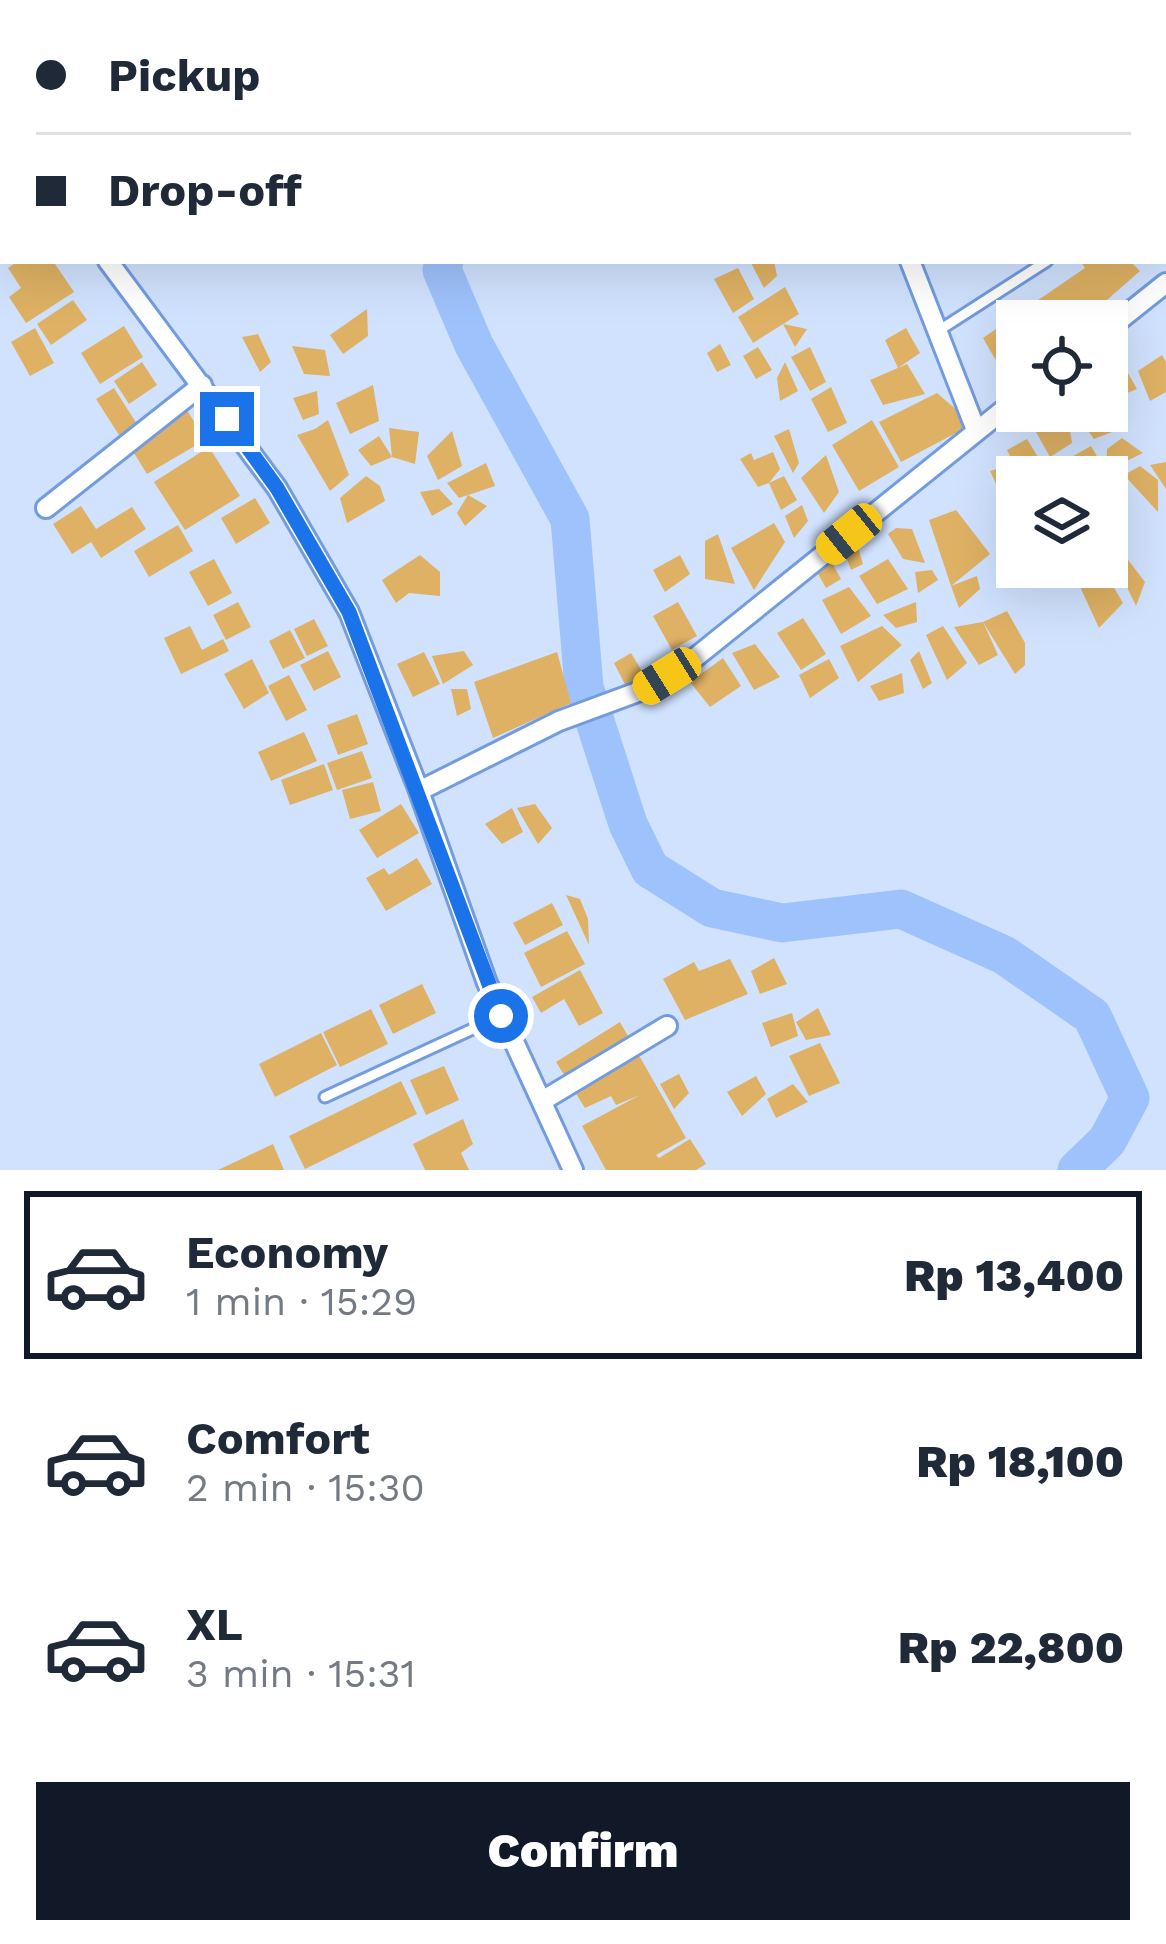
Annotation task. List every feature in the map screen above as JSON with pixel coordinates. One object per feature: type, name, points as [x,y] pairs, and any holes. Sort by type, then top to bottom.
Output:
[{"type":"street","points":[[111,264],[277,488],[349,612],[501,1016],[573,1170]]},
{"type":"street","points":[[911,264],[976,430]]},
{"type":"street","points":[[1128,314],[1166,284]]},
{"type":"street","points":[[46,508],[202,385]]},
{"type":"street","points":[[419,790],[559,721],[644,690],[691,661],[996,415]]},
{"type":"street","points":[[542,1101],[667,1025]]},
{"type":"lane","points":[[938,331],[1041,264]]},
{"type":"lane","points":[[325,1097],[501,1016]]},
{"type":"building","points":[[55,264],[74,292],[26,323],[9,297],[21,288],[8,268]]},
{"type":"building","points":[[752,264],[775,264],[777,276],[764,288]]},
{"type":"building","points":[[1082,264],[1133,264],[1140,271],[1107,300],[1038,300],[1085,268]]},
{"type":"building","points":[[738,268],[754,299],[733,313],[714,279]]},
{"type":"building","points":[[785,287],[799,314],[753,343],[738,317]]},
{"type":"building","points":[[73,300],[87,320],[51,345],[37,324]]},
{"type":"building","points":[[367,309],[368,336],[343,354],[330,335]]},
{"type":"building","points":[[783,324],[807,329],[795,347]]},
{"type":"building","points":[[124,326],[143,357],[100,384],[81,353]]},
{"type":"building","points":[[35,328],[54,363],[30,376],[11,342]]},
{"type":"building","points":[[906,328],[920,353],[898,368],[885,340]]},
{"type":"building","points":[[996,329],[996,361],[983,338]]},
{"type":"building","points":[[258,334],[271,362],[260,372],[242,337]]},
{"type":"building","points":[[720,344],[731,365],[717,372],[707,353]]},
{"type":"building","points":[[292,346],[325,350],[330,376],[304,374]]},
{"type":"building","points":[[758,347],[772,370],[756,379],[743,356]]},
{"type":"building","points":[[810,347],[826,382],[810,391],[791,357]]},
{"type":"building","points":[[1162,355],[1166,392],[1150,401],[1138,371]]},
{"type":"building","points":[[142,362],[157,385],[129,404],[114,381]]},
{"type":"building","points":[[785,362],[798,391],[780,401],[777,378]]},
{"type":"building","points":[[907,364],[925,394],[883,405],[870,380]]},
{"type":"building","points":[[373,385],[379,421],[350,434],[336,403]]},
{"type":"building","points":[[831,387],[847,423],[828,432],[811,399]]},
{"type":"building","points":[[114,388],[137,424],[119,435],[96,399]]},
{"type":"building","points":[[317,391],[319,414],[303,420],[293,398]]},
{"type":"building","points":[[937,393],[973,424],[901,462],[879,422]]},
{"type":"building","points":[[187,410],[205,440],[147,474],[129,445]]},
{"type":"building","points":[[328,420],[349,475],[330,491],[297,435]]},
{"type":"building","points":[[872,420],[899,467],[859,491],[832,445]]},
{"type":"building","points":[[389,428],[419,432],[415,464],[392,457]]},
{"type":"building","points":[[789,429],[799,463],[793,473],[774,436]]},
{"type":"building","points":[[452,431],[462,466],[438,480],[427,456]]},
{"type":"building","points":[[1036,432],[1070,432],[1072,443],[1049,456]]},
{"type":"building","points":[[379,436],[392,457],[371,466],[358,450]]},
{"type":"building","points":[[1122,438],[1143,453],[1128,460],[1128,456],[1107,456],[1107,449]]},
{"type":"building","points":[[1027,439],[1037,456],[1010,456],[1007,450]]},
{"type":"building","points":[[1091,446],[1097,456],[1073,456]]},
{"type":"building","points":[[209,447],[240,496],[185,530],[154,482]]},
{"type":"building","points":[[773,452],[780,469],[769,483],[758,487],[740,459],[751,453],[754,460]]},
{"type":"building","points":[[826,455],[839,492],[824,513],[801,478]]},
{"type":"building","points":[[1166,462],[1166,489],[1150,465]]},
{"type":"building","points":[[486,463],[495,486],[459,498],[447,483]]},
{"type":"building","points":[[1140,466],[1158,480],[1158,512],[1128,479],[1128,473]]},
{"type":"building","points":[[366,476],[380,486],[385,501],[347,523],[340,498]]},
{"type":"building","points":[[784,476],[797,500],[781,510],[769,483]]},
{"type":"building","points":[[439,489],[453,504],[432,516],[420,492]]},
{"type":"building","points":[[468,495],[487,506],[465,526],[457,513]]},
{"type":"building","points":[[255,498],[270,523],[236,544],[221,518]]},
{"type":"building","points":[[802,505],[808,521],[794,538],[785,516]]},
{"type":"building","points":[[81,506],[96,529],[132,507],[146,529],[101,558],[91,542],[72,554],[53,524]]},
{"type":"building","points":[[956,510],[990,554],[951,586],[929,520]]},
{"type":"building","points":[[774,523],[785,542],[754,590],[731,548]]},
{"type":"building","points":[[178,525],[193,551],[149,577],[134,551]]},
{"type":"building","points":[[896,528],[912,529],[925,563],[903,559],[888,534]]},
{"type":"building","points":[[718,534],[735,584],[705,579],[705,541]]},
{"type":"building","points":[[858,548],[863,564],[851,570],[844,551]]},
{"type":"building","points":[[420,555],[440,572],[440,596],[409,593],[396,603],[382,580]]},
{"type":"building","points":[[680,555],[690,574],[665,592],[653,570]]},
{"type":"building","points":[[214,559],[232,593],[208,606],[189,572]]},
{"type":"building","points":[[888,559],[908,589],[877,604],[859,576]]},
{"type":"building","points":[[1128,560],[1145,582],[1136,606],[1127,588]]},
{"type":"building","points":[[832,563],[841,579],[826,588],[817,572]]},
{"type":"building","points":[[932,570],[938,580],[918,593],[915,572]]},
{"type":"building","points":[[977,576],[980,589],[959,608],[951,586]]},
{"type":"building","points":[[849,587],[871,616],[841,634],[822,600]]},
{"type":"building","points":[[1081,588],[1114,588],[1123,603],[1099,628]]},
{"type":"building","points":[[238,602],[251,627],[226,640],[213,615]]},
{"type":"building","points":[[678,602],[697,636],[672,650],[653,616]]},
{"type":"building","points":[[916,602],[917,622],[896,628],[883,615]]},
{"type":"building","points":[[1007,611],[1025,643],[1025,665],[1015,674],[983,622]]},
{"type":"building","points":[[803,618],[826,654],[801,670],[777,633]]},
{"type":"building","points":[[314,619],[328,646],[307,656],[294,629]]},
{"type":"building","points":[[983,622],[998,655],[979,665],[954,627]]},
{"type":"building","points":[[190,626],[202,650],[223,639],[229,651],[181,674],[164,638]]},
{"type":"building","points":[[882,626],[902,645],[858,682],[840,646]]},
{"type":"building","points":[[943,626],[967,663],[947,680],[926,635]]},
{"type":"building","points":[[290,630],[305,658],[283,669],[269,641]]},
{"type":"building","points":[[755,644],[780,677],[754,690],[732,653]]},
{"type":"building","points":[[328,651],[341,677],[314,691],[300,665]]},
{"type":"building","points":[[464,651],[473,665],[443,684],[432,656]]},
{"type":"building","points":[[919,651],[932,683],[923,689],[910,660]]},
{"type":"building","points":[[424,652],[440,684],[413,697],[397,664]]},
{"type":"building","points":[[557,652],[571,703],[493,738],[474,682]]},
{"type":"building","points":[[631,653],[646,678],[628,690],[614,663]]},
{"type":"building","points":[[723,658],[741,686],[710,707],[690,682]]},
{"type":"building","points":[[252,659],[269,693],[244,709],[224,674]]},
{"type":"building","points":[[829,659],[839,678],[810,698],[799,675]]},
{"type":"building","points":[[902,673],[904,693],[879,701],[870,686]]},
{"type":"building","points":[[289,675],[307,710],[286,721],[268,686]]},
{"type":"building","points":[[451,689],[467,689],[471,709],[457,716]]},
{"type":"building","points":[[357,714],[368,744],[338,755],[327,725]]},
{"type":"building","points":[[304,732],[317,761],[271,781],[258,752]]},
{"type":"building","points":[[362,751],[372,778],[337,790],[327,763]]},
{"type":"building","points":[[324,764],[333,790],[290,805],[281,780]]},
{"type":"building","points":[[373,782],[381,811],[350,819],[342,790]]},
{"type":"building","points":[[401,804],[419,833],[377,858],[359,830]]},
{"type":"building","points":[[535,804],[552,828],[538,844],[517,808]]},
{"type":"building","points":[[512,808],[523,832],[502,844],[485,824]]},
{"type":"building","points":[[417,858],[432,884],[386,911],[366,878],[384,868],[389,875]]},
{"type":"building","points":[[566,895],[580,899],[588,919],[589,945]]},
{"type":"building","points":[[552,903],[563,925],[525,945],[513,923]]},
{"type":"building","points":[[567,931],[585,964],[541,987],[524,953]]},
{"type":"building","points":[[774,958],[787,984],[760,994],[751,971]]},
{"type":"building","points":[[730,959],[748,994],[685,1020],[663,979],[694,962],[699,971]]},
{"type":"building","points":[[580,970],[603,1013],[579,1026],[564,999],[541,1013],[532,997]]},
{"type":"building","points":[[422,984],[436,1013],[393,1034],[379,1005]]},
{"type":"building","points":[[818,1008],[831,1035],[806,1040],[796,1022]]},
{"type":"building","points":[[371,1009],[388,1044],[340,1067],[323,1032]]},
{"type":"building","points":[[792,1013],[798,1036],[771,1047],[762,1023]]},
{"type":"building","points":[[620,1022],[686,1138],[656,1155],[659,1158],[690,1139],[706,1164],[696,1170],[606,1170],[582,1126],[640,1095],[616,1105],[611,1096],[585,1108],[556,1062]]},
{"type":"building","points":[[321,1033],[337,1065],[275,1097],[259,1064]]},
{"type":"building","points":[[820,1043],[840,1083],[809,1096],[789,1056]]},
{"type":"building","points":[[444,1066],[459,1100],[426,1115],[410,1080]]},
{"type":"building","points":[[679,1074],[689,1093],[674,1109],[660,1084]]},
{"type":"building","points":[[756,1076],[766,1094],[742,1116],[727,1092]]},
{"type":"building","points":[[401,1081],[417,1114],[305,1169],[289,1136]]},
{"type":"building","points":[[793,1084],[808,1102],[776,1118],[767,1099]]},
{"type":"building","points":[[463,1119],[473,1144],[461,1153],[469,1170],[425,1170],[413,1144]]},
{"type":"building","points":[[273,1144],[284,1170],[218,1170]]},
{"type":"waterway","points":[[443,264],[474,345],[570,519],[584,687],[628,824],[650,869],[712,908],[782,923],[901,909],[1004,955],[1092,1016],[1130,1098],[1107,1141],[1077,1170]]},
{"type":"route","points":[[227,419],[277,488],[349,612],[501,1016]]}]
